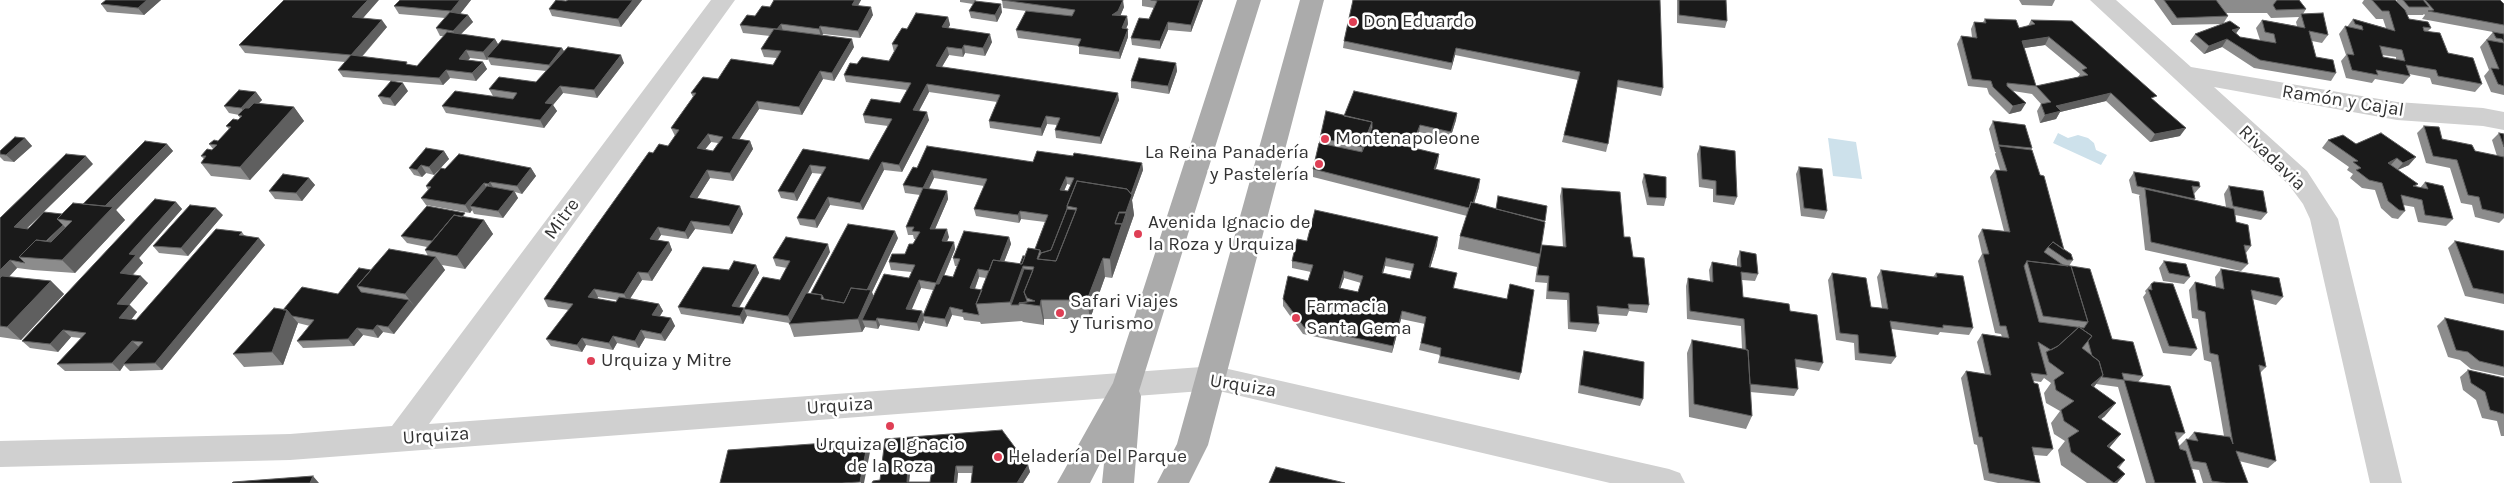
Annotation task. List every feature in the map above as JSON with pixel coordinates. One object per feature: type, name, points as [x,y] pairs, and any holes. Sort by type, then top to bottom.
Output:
[{"type":"main road","points":[[1073,483],[1127,385],[1249,0]]},
{"type":"main road","points":[[1173,483],[1192,445],[1312,0]]},
{"type":"main road","points":[[1118,483],[1127,385]]},
{"type":"street","name":"Mitre","points":[[401,438],[723,0]]},
{"type":"street","name":"Rivadavia","points":[[2102,0],[2298,178],[2321,213],[2386,483]]},
{"type":"street","name":"Ramón y Cajal","points":[[2183,74],[2397,111],[2483,117],[2504,121]]},
{"type":"street","name":"Urquiza","points":[[0,454],[290,447],[1210,379],[1280,392],[1668,483]]},
{"type":"water","points":[[2058,133],[2068,138],[2078,135],[2088,138],[2094,143],[2096,150],[2107,155],[2101,165],[2053,143]]},
{"type":"water","points":[[1828,138],[1856,142],[1862,179],[1833,176]]},
{"type":"building","points":[[106,0],[147,0],[138,8],[101,4]]},
{"type":"building","points":[[284,0],[368,0],[352,17],[382,20],[351,55],[239,45]]},
{"type":"building","points":[[400,0],[460,0],[451,11],[394,6]]},
{"type":"building","points":[[556,0],[633,0],[618,19],[549,9]]},
{"type":"building","points":[[774,0],[855,0],[852,5],[871,7],[858,31],[820,26],[819,29],[781,24],[777,29],[740,25],[747,15],[755,16],[762,6],[770,7]]},
{"type":"building","points":[[1002,0],[1123,0],[1118,11],[1112,15],[1127,16],[1122,28],[1128,29],[1119,52],[1078,46],[1081,39],[1016,30],[1026,11],[1072,16],[1075,10]]},
{"type":"building","points":[[1151,0],[1200,0],[1191,25],[1168,22],[1160,41],[1131,38],[1139,18],[1149,19],[1157,1]]},
{"type":"building","points":[[1353,0],[1660,0],[1663,88],[1618,80],[1608,144],[1564,135],[1580,72],[1456,48],[1452,63],[1344,41]]},
{"type":"building","points":[[1679,0],[1726,0],[1727,21],[1679,15]]},
{"type":"building","points":[[2164,0],[2216,0],[2228,16],[2177,18]]},
{"type":"building","points":[[2277,0],[2299,0],[2306,9],[2276,10],[2273,5]]},
{"type":"building","points":[[2372,0],[2395,0],[2405,10],[2409,19],[2428,22],[2431,28],[2423,27],[2424,31],[2440,33],[2448,53],[2473,58],[2482,84],[2438,76],[2436,70],[2406,65],[2410,76],[2376,70],[2378,75],[2352,70],[2347,54],[2354,55],[2345,26],[2363,30],[2362,26],[2355,24],[2353,19],[2395,31],[2389,11],[2382,11]],"holes":[[[2380,46],[2402,50],[2405,61],[2383,57]]]},
{"type":"building","points":[[2403,0],[2423,0],[2429,7],[2409,7]]},
{"type":"building","points":[[2425,0],[2500,0],[2504,4],[2504,25],[2428,11],[2434,10]]},
{"type":"building","points":[[975,1],[1001,4],[995,15],[969,11]]},
{"type":"building","points":[[450,12],[468,15],[453,31],[436,28]]},
{"type":"building","points":[[916,13],[948,17],[942,27],[990,34],[983,48],[964,45],[962,49],[947,47],[936,66],[1118,93],[1100,137],[1055,130],[1060,118],[1046,116],[1041,128],[989,121],[1000,95],[927,84],[913,110],[927,112],[899,165],[882,162],[860,203],[828,197],[815,220],[797,218],[826,167],[810,165],[794,193],[778,191],[803,149],[869,160],[892,119],[863,115],[871,99],[900,103],[911,83],[844,75],[850,63],[857,64],[862,57],[889,61],[898,45],[892,44],[902,28],[907,29]]},
{"type":"building","points":[[2323,13],[2328,35],[2309,31],[2316,57],[2333,60],[2336,73],[2260,60],[2227,39],[2209,46],[2195,34],[2230,21],[2240,28],[2232,30],[2240,37],[2276,43],[2274,34],[2265,32],[2262,20],[2305,28],[2301,14]]},
{"type":"building","points":[[1985,19],[2016,20],[2019,28],[2035,24],[2031,20],[2072,21],[2157,96],[2151,98],[2186,128],[2155,134],[2111,93],[2056,106],[2061,111],[2045,115],[2041,104],[2051,102],[2036,86],[2007,83],[2007,86],[2026,103],[2013,106],[1993,87],[1991,81],[1972,79],[1961,36],[1977,38],[1974,22],[1986,23]],"holes":[[[2049,37],[2087,68],[2082,70],[2088,75],[2036,86],[2022,41]]]},
{"type":"building","points":[[774,29],[852,39],[832,73],[820,71],[799,107],[757,101],[732,138],[750,141],[730,173],[707,170],[690,197],[740,206],[729,226],[691,221],[685,232],[658,227],[650,239],[669,242],[648,273],[638,272],[624,294],[594,289],[588,297],[616,302],[619,297],[659,304],[652,315],[671,318],[661,334],[641,330],[635,341],[613,336],[609,343],[582,338],[577,345],[546,339],[573,304],[544,299],[649,152],[653,153],[659,144],[668,146],[679,130],[671,128],[696,93],[691,93],[703,77],[718,79],[731,59],[773,65],[781,51],[761,49]],"holes":[[[708,134],[723,137],[713,151],[697,148]]]},
{"type":"building","points":[[447,32],[495,39],[483,52],[466,50],[459,59],[483,62],[472,73],[446,70],[439,78],[338,70],[351,55],[407,62],[406,64],[417,66]]},
{"type":"building","points":[[2493,32],[2504,34],[2504,42],[2502,39],[2496,38]]},
{"type":"building","points":[[502,40],[562,48],[549,65],[487,57]]},
{"type":"building","points":[[2487,40],[2504,43],[2504,86],[2498,84],[2491,68],[2499,69]]},
{"type":"building","points":[[568,47],[621,55],[594,90],[560,86],[545,103],[553,104],[540,120],[442,106],[455,91],[513,99],[517,93],[489,89],[499,77],[536,82]]},
{"type":"building","points":[[1139,58],[1176,63],[1168,86],[1131,81]]},
{"type":"building","points":[[391,81],[403,83],[390,98],[378,96]]},
{"type":"building","points":[[239,90],[256,92],[241,108],[224,106]]},
{"type":"building","points":[[1354,91],[1457,113],[1451,132],[1420,125],[1415,138],[1398,134],[1393,143],[1439,154],[1434,169],[1480,179],[1473,203],[1471,202],[1469,208],[1313,169],[1319,143],[1362,152],[1372,128],[1372,122],[1344,116]]},
{"type":"building","points":[[254,103],[294,107],[240,167],[201,163],[206,156],[201,156],[207,149],[212,150],[217,145],[209,144],[214,140],[218,141],[231,127],[226,126],[233,119],[238,120],[242,116],[238,115]]},
{"type":"building","points":[[1326,111],[1372,122],[1362,147],[1320,138]]},
{"type":"building","points":[[1993,121],[2025,125],[2032,148],[1999,145]]},
{"type":"building","points":[[2424,126],[2439,127],[2442,139],[2472,145],[2475,151],[2504,157],[2504,214],[2482,209],[2479,197],[2468,195],[2457,160],[2433,156]]},
{"type":"building","points":[[2381,133],[2416,157],[2403,163],[2397,158],[2388,163],[2418,184],[2413,186],[2428,189],[2425,182],[2443,186],[2453,219],[2425,215],[2422,200],[2401,195],[2405,211],[2399,210],[2388,201],[2382,183],[2369,180],[2356,170],[2361,168],[2353,162],[2358,161],[2328,140],[2343,135],[2356,144]]},
{"type":"building","points":[[2499,133],[2504,134],[2504,147]]},
{"type":"building","points":[[15,137],[25,138],[6,155],[0,154],[0,151]]},
{"type":"building","points":[[145,141],[167,144],[105,206],[83,204]]},
{"type":"building","points":[[927,146],[1033,162],[1037,151],[1073,156],[1074,153],[1142,163],[1131,194],[1127,189],[1077,181],[1051,250],[1041,253],[1040,250],[1035,249],[1048,215],[1020,211],[1018,215],[974,209],[987,179],[932,170],[923,188],[903,185],[913,167],[917,168]],"holes":[[[1066,177],[1074,178],[1068,191],[1060,190]]]},
{"type":"building","points":[[1700,146],[1735,151],[1737,197],[1716,195],[1716,181],[1702,179]]},
{"type":"building","points":[[1999,146],[2032,150],[2040,175],[2044,176],[2064,250],[2053,242],[2044,252],[2063,265],[2068,266],[2027,261],[2024,266],[2039,322],[2079,327],[2051,350],[2038,342],[2047,375],[2031,373],[2034,383],[2038,384],[2053,449],[2032,447],[2040,483],[1989,473],[1982,437],[1979,437],[1966,371],[1991,375],[1982,334],[2009,338],[2006,326],[2000,326],[1983,254],[1989,254],[1982,229],[2010,232],[1995,170],[2007,171]]},
{"type":"building","points":[[426,148],[444,151],[429,167],[421,165],[417,170],[409,168]]},
{"type":"building","points":[[66,154],[86,156],[14,227],[28,229],[44,212],[62,214],[57,219],[63,225],[46,241],[36,240],[19,257],[25,263],[10,260],[0,270],[0,218]]},
{"type":"building","points":[[459,154],[531,168],[517,186],[490,182],[488,184],[484,183],[465,205],[421,198],[431,187],[426,186],[441,168],[445,169]]},
{"type":"building","points":[[1799,167],[1822,169],[1827,211],[1804,208]]},
{"type":"building","points":[[2134,172],[2199,182],[2200,187],[2192,186],[2195,199],[2137,186]]},
{"type":"building","points":[[283,174],[309,178],[296,193],[269,191]]},
{"type":"building","points":[[1644,174],[1666,177],[1666,198],[1649,197]]},
{"type":"building","points":[[1077,181],[1127,189],[1132,195],[1126,212],[1119,212],[1115,223],[1122,224],[1110,259],[1103,258],[1087,300],[1041,300],[1040,306],[1019,303],[1035,301],[1027,298],[1024,292],[1034,267],[1023,266],[1010,302],[976,304],[993,260],[1022,264],[1028,248],[1040,250],[1037,259],[1056,261],[1077,208],[1067,206]]},
{"type":"building","points":[[487,186],[514,191],[498,211],[470,206]]},
{"type":"building","points":[[2229,186],[2263,191],[2267,213],[2233,206]]},
{"type":"building","points":[[923,188],[947,191],[930,229],[947,229],[942,241],[954,242],[936,283],[919,280],[906,309],[922,311],[917,323],[877,318],[876,321],[862,320],[884,274],[909,278],[915,265],[889,262],[892,254],[905,254],[909,244],[913,244],[920,232],[912,231],[914,227],[906,227]]},
{"type":"building","points":[[1562,188],[1620,192],[1624,237],[1630,237],[1633,257],[1644,258],[1649,305],[1628,304],[1629,309],[1597,306],[1599,324],[1570,322],[1569,293],[1548,291],[1549,276],[1537,275],[1542,245],[1566,247]]},
{"type":"building","points":[[2145,189],[2234,209],[2236,222],[2248,225],[2251,246],[2244,245],[2248,264],[2151,242]]},
{"type":"building","points":[[1498,196],[1547,206],[1545,221],[1496,209]]},
{"type":"building","points":[[155,199],[176,202],[129,254],[136,255],[120,273],[141,276],[117,304],[130,305],[119,318],[136,320],[216,229],[242,232],[239,235],[259,238],[155,363],[123,364],[143,342],[132,341],[112,363],[57,364],[86,333],[63,330],[50,344],[22,341]]},
{"type":"building","points":[[1471,202],[1545,222],[1540,254],[1460,236]]},
{"type":"building","points":[[73,203],[113,207],[62,260],[19,257],[36,240],[51,242],[72,221],[57,219]]},
{"type":"building","points":[[190,205],[216,208],[181,248],[153,246]]},
{"type":"building","points":[[427,206],[465,213],[462,217],[454,215],[432,241],[401,236]]},
{"type":"building","points":[[1067,209],[1076,210],[1056,261],[1038,259],[1041,253],[1051,250]]},
{"type":"building","points":[[1315,210],[1438,237],[1429,267],[1457,273],[1453,288],[1507,299],[1510,284],[1534,290],[1521,373],[1440,356],[1441,348],[1421,343],[1426,317],[1402,311],[1393,346],[1304,327],[1283,299],[1288,276],[1308,281],[1313,265],[1292,261],[1297,239],[1307,241]],"holes":[[[1386,258],[1414,264],[1410,279],[1382,273]],[[1344,271],[1363,276],[1358,292],[1339,288]]]},
{"type":"building","points":[[1119,213],[1126,213],[1122,225],[1115,224]]},
{"type":"building","points":[[454,215],[484,220],[457,256],[425,250]]},
{"type":"building","points":[[848,224],[895,231],[867,290],[851,288],[844,303],[824,299],[822,295],[811,293]]},
{"type":"building","points":[[964,231],[1009,237],[1000,261],[993,260],[989,271],[978,269],[970,288],[982,290],[976,304],[979,315],[962,312],[963,310],[950,307],[945,319],[923,316],[936,284],[939,284],[943,275],[953,277],[960,259],[953,258]]},
{"type":"building","points":[[786,237],[828,244],[788,316],[744,309],[763,277],[780,280],[790,261],[773,258]]},
{"type":"building","points":[[2455,241],[2504,251],[2504,294],[2473,288]]},
{"type":"building","points":[[2053,242],[2071,254],[2073,260],[2067,260],[2048,247]]},
{"type":"building","points":[[389,249],[436,257],[405,294],[357,286]]},
{"type":"building","points":[[1740,251],[1756,254],[1758,274],[1741,272],[1743,297],[1789,304],[1790,311],[1817,315],[1823,363],[1795,359],[1798,389],[1750,384],[1744,319],[1690,311],[1688,278],[1713,282],[1712,262],[1741,267]]},
{"type":"building","points":[[1023,256],[1025,256],[1022,264],[1020,264]]},
{"type":"building","points":[[734,261],[756,265],[732,306],[744,308],[740,316],[678,307],[703,267],[729,270]]},
{"type":"building","points":[[2027,261],[2071,266],[2088,322],[2043,316]]},
{"type":"building","points":[[2164,261],[2186,264],[2190,277],[2169,273]]},
{"type":"building","points":[[2071,266],[2090,269],[2112,339],[2133,342],[2143,376],[2122,373],[2124,380],[2102,377],[2099,361],[2092,356],[2088,341],[2092,336],[2080,327],[2084,328],[2088,322]]},
{"type":"building","points":[[359,268],[371,270],[357,286],[361,292],[409,300],[388,327],[377,325],[373,330],[357,328],[348,339],[297,341],[314,320],[292,316],[287,310],[283,310],[302,287],[338,294]]},
{"type":"building","points":[[1024,269],[1033,270],[1024,292],[1027,302],[1011,305]]},
{"type":"building","points":[[2221,269],[2279,278],[2283,297],[2251,290],[2266,367],[2259,365],[2276,461],[2236,451],[2248,483],[2212,481],[2206,463],[2193,461],[2186,439],[2198,441],[2194,432],[2230,437],[2233,444],[2218,355],[2210,353],[2205,312],[2198,310],[2195,282],[2224,289]]},
{"type":"building","points":[[1881,270],[1934,277],[1937,277],[1936,273],[1963,276],[1973,328],[1943,325],[1943,328],[1890,321],[1896,357],[1859,353],[1858,335],[1840,333],[1832,273],[1866,278],[1871,307],[1888,309]]},
{"type":"building","points":[[2,276],[51,281],[7,327],[0,326],[0,278]]},
{"type":"building","points":[[2154,282],[2173,284],[2197,349],[2169,346],[2148,289],[2152,290],[2151,284]]},
{"type":"building","points":[[851,288],[871,290],[858,319],[789,324],[806,293],[822,295],[821,299],[844,303]]},
{"type":"building","points":[[274,308],[287,310],[272,352],[233,354]]},
{"type":"building","points":[[2445,318],[2504,331],[2504,367],[2479,361],[2468,352],[2456,350]]},
{"type":"building","points":[[2079,327],[2092,336],[2082,348],[2099,361],[2103,375],[2091,385],[2116,403],[2098,417],[2121,434],[2107,446],[2125,460],[2117,467],[2125,474],[2114,483],[2071,452],[2068,438],[2079,431],[2064,421],[2061,410],[2074,401],[2056,390],[2054,380],[2064,373],[2049,362],[2046,352],[2058,346]]},
{"type":"building","points":[[1692,340],[1748,350],[1752,416],[1694,404]]},
{"type":"building","points":[[1584,351],[1644,362],[1643,399],[1580,385]]},
{"type":"building","points":[[2468,370],[2504,378],[2504,414],[2490,410],[2485,392],[2471,383]]},
{"type":"building","points":[[2124,380],[2170,386],[2185,433],[2175,432],[2180,449],[2186,451],[2196,483],[2155,483]]},
{"type":"building","points":[[1002,430],[1028,465],[1017,483],[971,483],[973,466],[956,466],[954,483],[872,483],[873,481],[880,480],[885,439]],"holes":[[[933,463],[930,482],[907,482],[908,466]]]},
{"type":"building","points":[[868,440],[860,482],[720,483],[728,450]]},
{"type":"building","points":[[1276,467],[1345,483],[1269,483]]},
{"type":"building","points":[[313,476],[310,483],[232,483],[233,482]]},
{"type":"place","name":"Don Eduardo","points":[[1353,22]]},
{"type":"place","name":"Montenapoleone","points":[[1325,139]]},
{"type":"place","name":"La Reina Panadería y Pastelería","points":[[1319,164]]},
{"type":"place","name":"Avenida Ignacio de la Roza y Urquiza","points":[[1138,234]]},
{"type":"place","name":"Safari Viajes y Turismo","points":[[1060,313]]},
{"type":"place","name":"Farmacia Santa Gema","points":[[1296,318]]},
{"type":"place","name":"Urquiza y Mitre","points":[[591,361]]},
{"type":"place","name":"Urquiza e Ignacio de la Roza","points":[[890,426]]},
{"type":"place","name":"Heladería Del Parque","points":[[998,457]]}]
